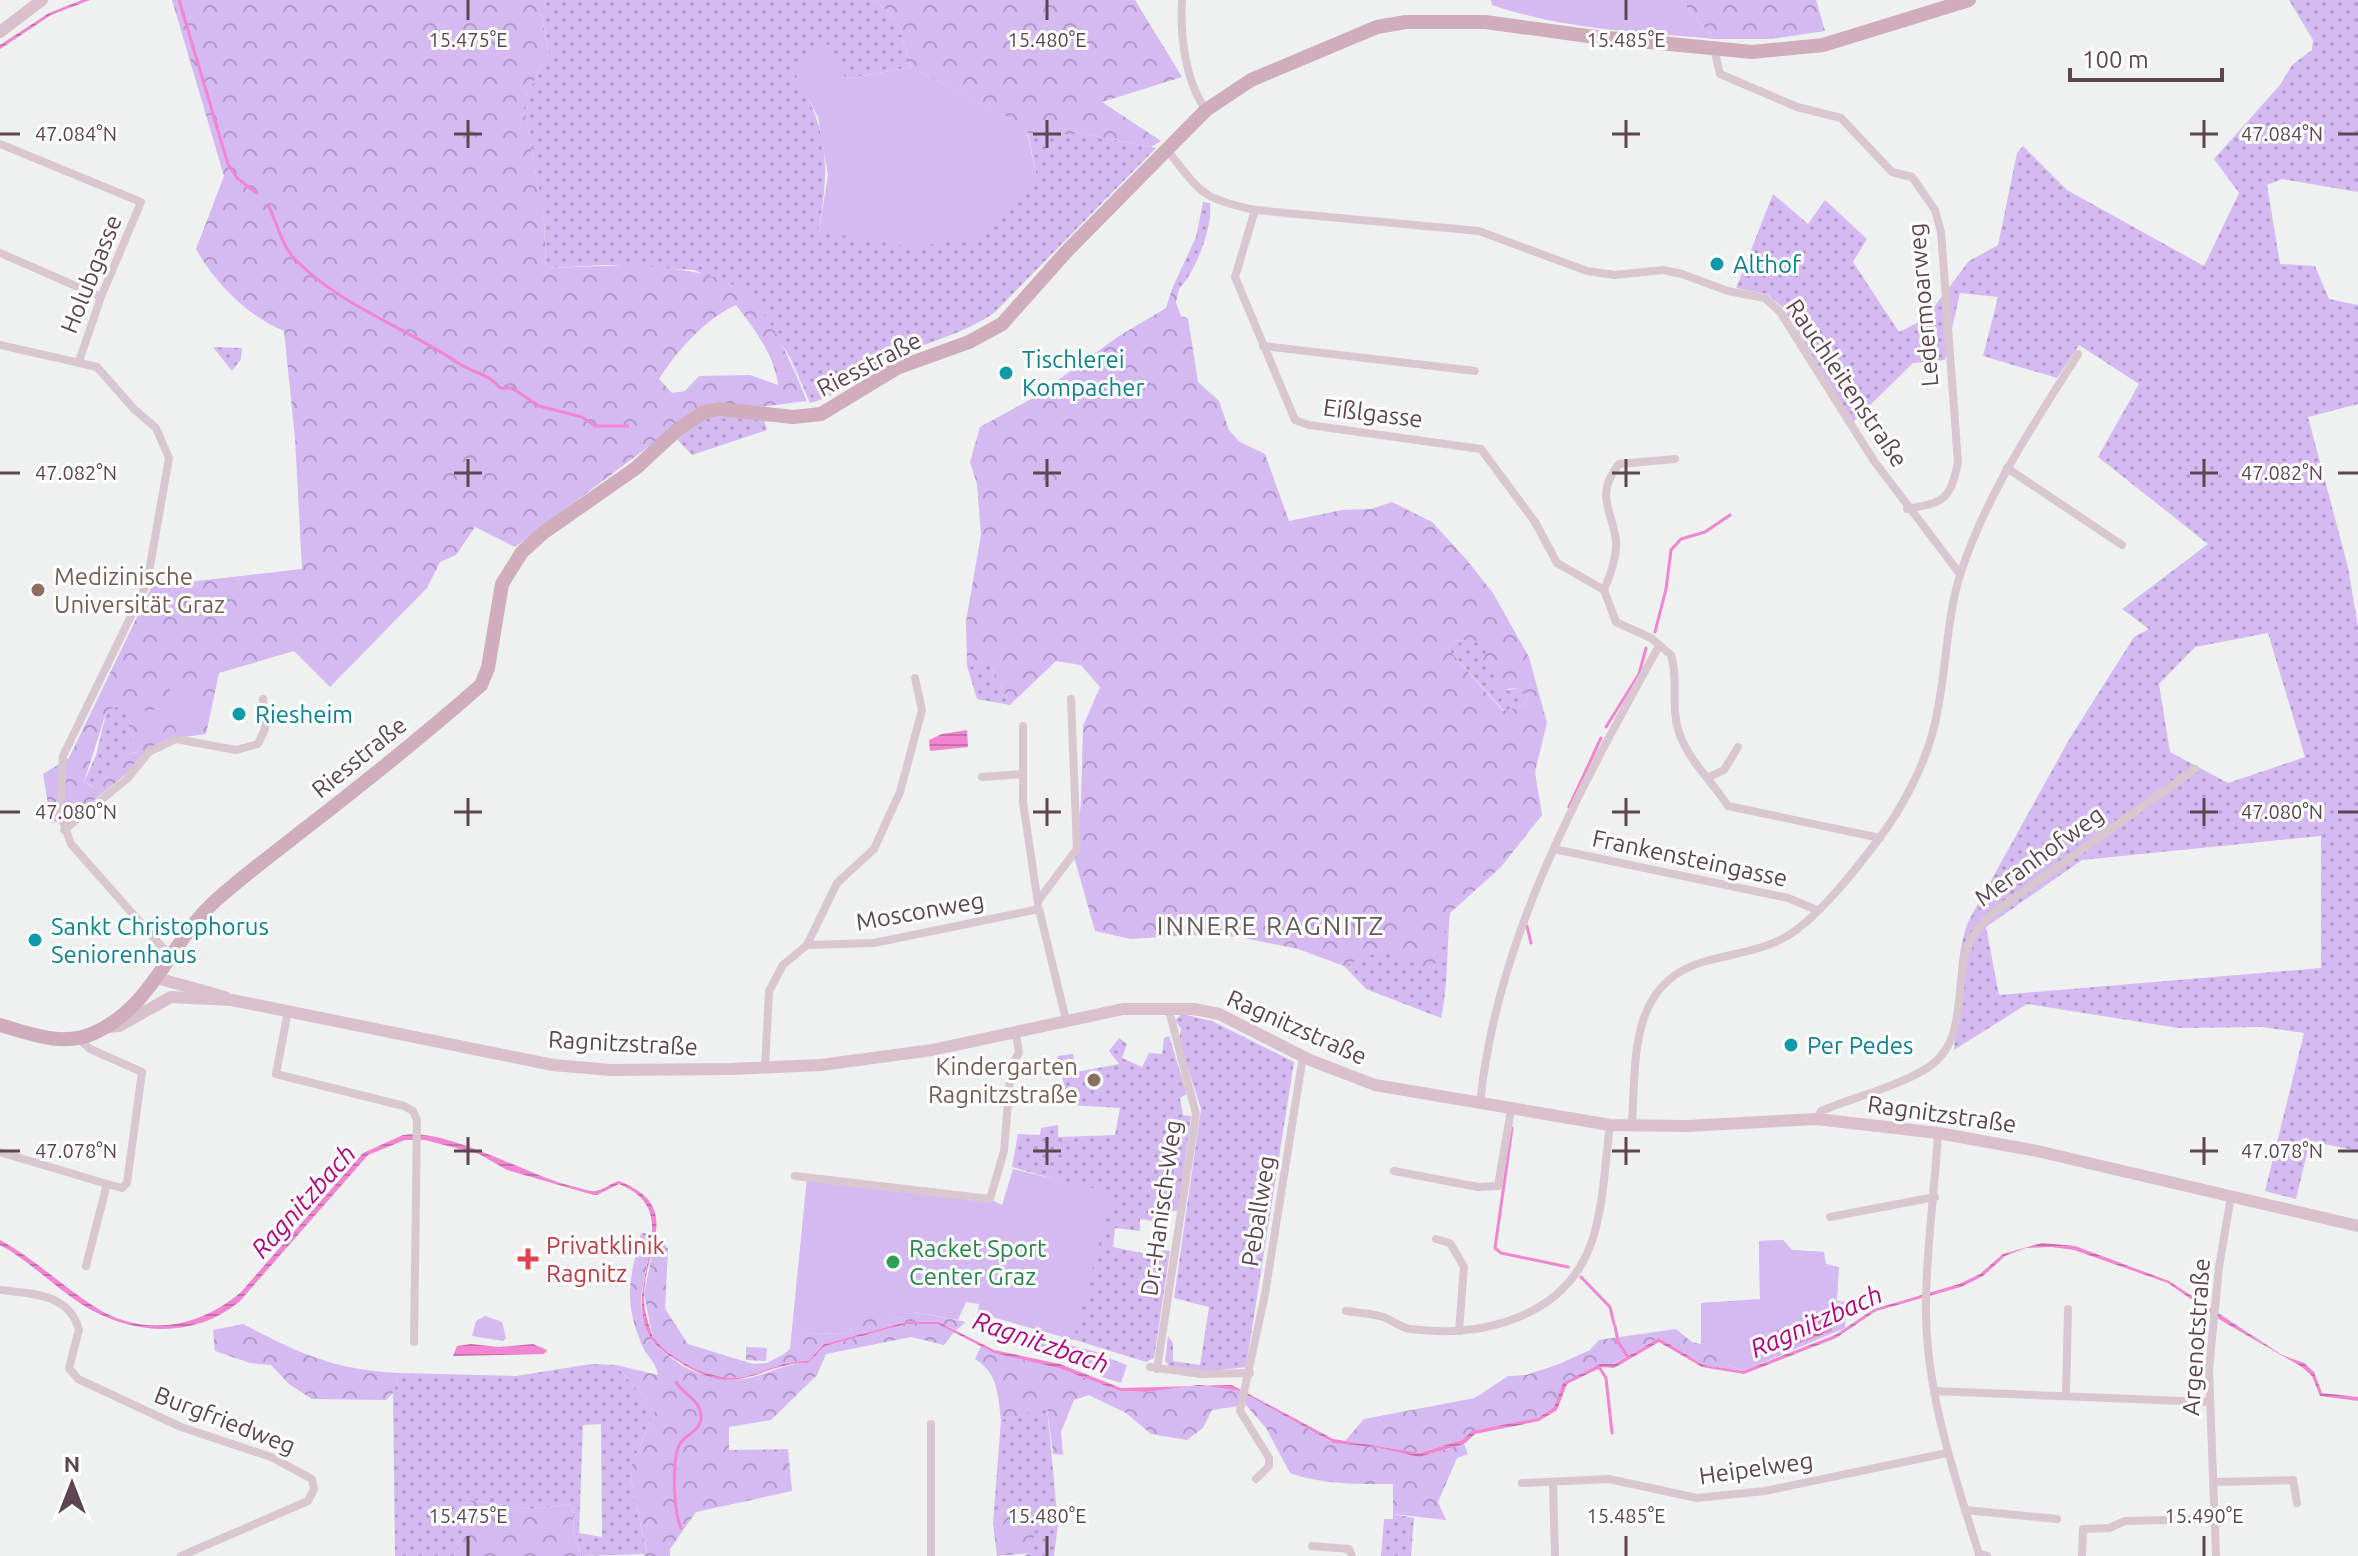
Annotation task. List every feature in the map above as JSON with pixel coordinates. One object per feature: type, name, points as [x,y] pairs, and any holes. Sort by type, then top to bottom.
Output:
[{"type":"main road","points":[[0,32],[42,0]]},
{"type":"main road","name":"Riesstraße","points":[[0,1025],[36,1036],[79,1039],[105,1027],[156,981],[170,956],[210,906],[481,685],[488,668],[502,584],[522,552],[543,533],[636,468],[677,430],[704,412],[719,409],[793,417],[821,414],[897,368],[969,342],[1002,324],[1065,253],[1206,110],[1261,75],[1377,27],[1406,22],[1485,22],[1752,52],[1823,45],[1969,0]]},
{"type":"main road","points":[[105,1027],[119,1026],[153,1004],[171,997],[156,981]]},
{"type":"main road","name":"Ragnitzstraße","points":[[156,981],[211,990],[232,1000]]},
{"type":"main road","name":"Ragnitzstraße","points":[[171,997],[232,1000],[553,1065],[611,1070],[765,1068],[901,1054],[1123,1009],[1168,1007],[1219,1014],[1303,1056],[1375,1085],[1610,1125],[1817,1119],[1938,1133],[2026,1149],[2358,1226]]},
{"type":"street","points":[[1182,0],[1181,24],[1187,61],[1198,98],[1206,110]]},
{"type":"street","name":"Ledermoarweg","points":[[1714,49],[1720,74],[1797,107],[1841,118],[1892,172],[1912,177],[1935,210],[1941,232],[1958,462],[1949,496],[1939,503],[1907,509]]},
{"type":"street","name":"Holubgasse","points":[[0,144],[141,202],[101,297],[79,361]]},
{"type":"street","name":"Rauchleitenstraße","points":[[1167,150],[1204,195],[1255,210],[1479,231],[1587,271],[1615,275],[1663,270],[1765,298],[1780,312],[1907,509],[1960,574]]},
{"type":"street","name":"Eißlgasse","points":[[1255,210],[1235,277],[1289,413],[1300,423],[1451,443],[1485,452],[1535,522],[1557,563],[1604,590]]},
{"type":"street","points":[[0,253],[101,297]]},
{"type":"street","points":[[0,345],[97,367],[156,428],[169,458],[147,583],[63,756],[59,791],[64,830],[71,844],[170,956]]},
{"type":"street","points":[[1263,346],[1475,371]]},
{"type":"street","points":[[1632,1126],[1638,1039],[1657,989],[1669,976],[1686,966],[1785,938],[1817,910],[1880,838],[1917,774],[1934,728],[1960,574],[2007,468],[2078,354]]},
{"type":"street","points":[[1675,459],[1619,464],[1607,479],[1605,503],[1616,543],[1604,590],[1616,622],[1671,655],[1678,730],[1693,762],[1709,777],[1728,806],[1880,838]]},
{"type":"street","points":[[2007,468],[2122,545]]},
{"type":"street","name":"Frankensteingasse","points":[[1480,1104],[1489,1033],[1536,884],[1609,736],[1659,646]]},
{"type":"street","points":[[765,1068],[769,991],[783,965],[807,945],[837,883],[874,849],[900,792],[922,710],[915,678]]},
{"type":"street","points":[[64,830],[127,779],[149,752],[176,739],[236,750],[258,744],[265,729],[263,699]]},
{"type":"street","points":[[1038,905],[1077,849],[1071,699]]},
{"type":"street","points":[[1023,726],[1026,840],[1066,1020]]},
{"type":"street","points":[[1709,777],[1724,770],[1738,747]]},
{"type":"street","name":"Meranhofweg","points":[[1817,1119],[1821,1111],[1925,1070],[1943,1052],[1955,1030],[1969,944],[1978,927],[1993,913],[2195,769]]},
{"type":"street","points":[[982,777],[1023,774]]},
{"type":"street","name":"Frankensteingasse","points":[[1554,849],[1788,898],[1817,910]]},
{"type":"street","name":"Mosconweg","points":[[807,945],[874,943],[1038,905]]},
{"type":"street","name":"Dr.-Hanisch-Weg","points":[[1168,1007],[1196,1114],[1154,1368],[1201,1374],[1250,1373]]},
{"type":"street","points":[[288,1011],[276,1074],[404,1106],[413,1111],[417,1126],[414,1342]]},
{"type":"street","points":[[795,1176],[990,1199],[1004,1151],[1011,1066],[1019,1053],[1016,1033]]},
{"type":"street","points":[[0,1152],[122,1188],[127,1183],[142,1072],[90,1049],[79,1039]]},
{"type":"street","name":"Peballweg","points":[[1256,1479],[1269,1466],[1269,1458],[1240,1411],[1250,1373],[1303,1056]]},
{"type":"street","points":[[1394,1171],[1478,1187],[1498,1186],[1511,1110]]},
{"type":"street","points":[[1346,1311],[1389,1319],[1405,1328],[1459,1331],[1492,1327],[1526,1315],[1549,1301],[1574,1276],[1595,1230],[1610,1125]]},
{"type":"street","points":[[1938,1133],[1926,1298],[1934,1391],[1947,1453],[1979,1555]]},
{"type":"street","points":[[86,1266],[107,1184]]},
{"type":"street","name":"Argenotstraße","points":[[2216,1556],[2208,1402],[2216,1306],[2231,1196]]},
{"type":"street","points":[[1830,1217],[1935,1197]]},
{"type":"street","points":[[1436,1239],[1450,1243],[1464,1267],[1459,1331]]},
{"type":"street","name":"Burgfriedweg","points":[[0,1290],[57,1300],[76,1319],[79,1330],[69,1368],[72,1376],[181,1427],[271,1457],[312,1479],[314,1489],[308,1501],[181,1556]]},
{"type":"street","points":[[2066,1396],[2068,1309]]},
{"type":"street","points":[[1934,1391],[2208,1402]]},
{"type":"street","points":[[931,1424],[931,1556]]},
{"type":"street","name":"Heipelweg","points":[[1522,1483],[1609,1479],[1697,1498],[1765,1491],[1947,1453]]},
{"type":"street","points":[[2214,1482],[2293,1480],[2297,1503]]},
{"type":"street","points":[[1553,1483],[1555,1556]]},
{"type":"street","points":[[1965,1510],[2057,1519]]},
{"type":"street","points":[[2082,1556],[2080,1537],[2083,1529],[2089,1526],[2109,1528],[2125,1521],[2215,1519]]},
{"type":"street","points":[[1312,1546],[1349,1549],[1352,1556]]},
{"type":"green space","points":[[172,0],[547,0],[541,13],[549,52],[523,102],[544,219],[546,268],[652,267],[707,275],[730,283],[748,295],[765,316],[790,360],[807,401],[689,416],[515,547],[475,527],[456,555],[440,562],[427,588],[330,687],[294,651],[219,673],[206,734],[169,739],[71,819],[51,823],[43,774],[69,758],[152,586],[302,569],[295,438],[284,331],[257,317],[233,297],[196,249],[224,176]],"holes":[[[736,305],[768,353],[778,385],[750,375],[699,376],[685,391],[672,393],[659,379],[666,368],[703,327]],[[126,704],[132,750],[137,752],[116,759],[93,787],[84,782],[107,710]]]},
{"type":"green space","points":[[547,0],[876,0],[898,22],[911,67],[846,79],[792,65],[813,108],[823,144],[825,182],[819,230],[1037,179],[1028,134],[1085,134],[1156,148],[995,312],[958,332],[892,358],[832,395],[810,403],[790,357],[748,295],[694,270],[605,265],[546,268],[544,219],[523,102],[549,52],[541,12]]},
{"type":"green space","points":[[876,0],[1135,0],[1182,77],[1102,102],[1161,141],[1151,147],[1085,134],[1028,134],[1025,127],[911,67],[898,22]]},
{"type":"green space","points":[[1491,0],[1681,0],[1714,39],[1575,25],[1492,5]]},
{"type":"green space","points":[[1681,0],[1816,0],[1825,31],[1772,39],[1714,39]]},
{"type":"green space","points":[[2289,0],[2358,0],[2358,192],[2282,179],[2267,185],[2280,264],[2315,266],[2329,299],[2358,305],[2358,404],[2308,417],[2348,567],[2358,627],[2358,1151],[2310,1141],[2296,1199],[2265,1191],[2304,1033],[2262,1027],[2178,1028],[2027,1004],[1954,1050],[1958,968],[1968,922],[2070,738],[2134,637],[2149,629],[2122,609],[2208,544],[2098,457],[2139,384],[2079,345],[2057,378],[1983,356],[1998,297],[1960,293],[1945,360],[1913,363],[1853,422],[1783,308],[1767,294],[1736,288],[1773,194],[1808,224],[1825,200],[1867,239],[1853,262],[1899,332],[1925,319],[1969,261],[1998,245],[2017,153],[2023,146],[2067,190],[2204,266],[2239,193],[2214,159],[2280,85],[2292,65],[2312,50],[2313,40]],"holes":[[[2268,633],[2305,757],[2228,783],[2170,752],[2159,684],[2195,647]],[[2321,836],[2321,968],[1999,995],[1986,927],[2082,860]]]},
{"type":"green space","points":[[830,44],[846,79],[911,67],[1026,127],[1037,179],[983,237],[911,247],[819,231],[828,175],[818,117],[791,65]]},
{"type":"green space","points":[[1203,202],[1210,203],[1210,213],[1202,248],[1185,281],[1179,289],[1172,289],[1196,237]]},
{"type":"green space","points":[[1172,289],[1179,289],[1176,303],[1181,316],[1188,318],[1198,382],[1219,401],[1229,430],[1240,442],[1265,454],[1289,521],[1342,510],[1371,509],[1392,502],[1432,522],[1493,593],[1529,657],[1547,723],[1535,772],[1542,815],[1501,867],[1450,913],[1433,972],[1385,949],[1344,966],[1298,949],[1239,937],[1191,935],[1131,939],[1095,931],[1074,857],[1081,804],[1083,726],[1100,687],[1081,665],[1056,661],[1010,705],[991,666],[967,666],[966,621],[981,535],[977,484],[970,462],[980,427],[1035,397],[1119,336],[1166,308]],"holes":[[[1452,641],[1487,641],[1488,649],[1481,664],[1496,671],[1494,690],[1519,688],[1529,696],[1523,706],[1503,711],[1448,649]]]},
{"type":"green space","points":[[213,347],[242,348],[241,359],[232,371]]},
{"type":"green space","points":[[718,416],[764,420],[767,430],[692,455],[675,437],[704,419]]},
{"type":"green space","points":[[1487,640],[1496,670],[1508,690],[1519,688],[1529,696],[1523,706],[1504,711],[1448,649],[1451,641]]},
{"type":"green space","points":[[967,666],[991,666],[1010,705],[977,699]]},
{"type":"green space","points":[[193,683],[200,729],[176,732],[169,686]]},
{"type":"green space","points":[[126,703],[138,751],[116,760],[94,787],[84,782],[96,755],[107,710]]},
{"type":"green space","points":[[160,709],[162,739],[142,741],[139,711]]},
{"type":"green space","points":[[1450,913],[1441,1018],[1366,989],[1344,966]]},
{"type":"green space","points":[[1182,1014],[1212,1021],[1294,1062],[1246,1367],[1202,1372],[1171,1368],[1165,1361],[1168,1336],[1173,1343],[1173,1361],[1200,1365],[1209,1307],[1174,1298],[1201,1109],[1179,1040],[1181,1029],[1175,1020]]},
{"type":"green space","points":[[1169,1036],[1187,1094],[1180,1098],[1183,1115],[1191,1116],[1178,1210],[1167,1213],[1166,1223],[1140,1219],[1140,1231],[1115,1228],[1113,1247],[1161,1257],[1163,1250],[1170,1251],[1154,1358],[1146,1362],[1033,1327],[1090,1189],[1012,1167],[1018,1134],[1040,1135],[1041,1128],[1058,1125],[1058,1137],[1115,1135],[1120,1108],[1069,1105],[1057,1056],[1073,1054],[1077,1072],[1119,1064],[1109,1051],[1119,1038],[1127,1044],[1122,1058],[1142,1067],[1149,1053],[1162,1054],[1164,1038]]},
{"type":"green space","name":"Racket Sport Center Graz","points":[[1013,1169],[1113,1193],[1073,1340],[978,1313],[979,1304],[966,1302],[958,1320],[915,1312],[911,1319],[853,1313],[850,1333],[807,1334],[790,1349],[807,1177],[990,1199],[1002,1205]]},
{"type":"green space","points":[[641,1233],[652,1233],[641,1298],[645,1324],[663,1351],[692,1371],[725,1379],[742,1379],[808,1363],[825,1346],[906,1324],[938,1324],[954,1332],[944,1345],[911,1337],[826,1354],[817,1375],[771,1420],[729,1427],[729,1450],[788,1449],[792,1491],[696,1512],[670,1549],[670,1556],[643,1556],[647,1553],[629,1471],[655,1411],[616,1365],[658,1375],[635,1327],[630,1300],[631,1276]]},
{"type":"green space","points":[[656,1234],[668,1249],[665,1309],[688,1344],[753,1364],[767,1363],[784,1354],[807,1334],[850,1333],[853,1312],[910,1319],[915,1312],[966,1322],[956,1330],[939,1322],[906,1322],[824,1344],[808,1361],[735,1378],[709,1374],[672,1356],[653,1339],[644,1294]]},
{"type":"green space","points":[[1783,1240],[1792,1250],[1824,1252],[1729,1365],[1743,1371],[1704,1365],[1659,1338],[1613,1364],[1600,1365],[1564,1383],[1554,1407],[1538,1418],[1473,1431],[1462,1440],[1420,1453],[1345,1441],[1364,1419],[1475,1398],[1508,1376],[1526,1375],[1559,1364],[1590,1350],[1599,1340],[1676,1329],[1692,1342],[1701,1344],[1701,1303],[1760,1299],[1759,1241]]},
{"type":"green space","points":[[1783,1240],[1792,1250],[1824,1252],[1826,1264],[1839,1267],[1837,1301],[1846,1302],[1845,1328],[1743,1371],[1719,1359],[1707,1347],[1702,1330],[1701,1303],[1760,1300],[1759,1241]]},
{"type":"green space","points":[[485,1316],[502,1322],[506,1338],[503,1341],[472,1336],[476,1321]]},
{"type":"green space","points":[[243,1324],[282,1344],[335,1364],[399,1373],[393,1393],[386,1400],[312,1399],[289,1384],[271,1365],[250,1363],[215,1351],[213,1330]]},
{"type":"green space","points":[[997,1326],[1097,1352],[1095,1366],[998,1341],[991,1336]]},
{"type":"green space","points":[[981,1346],[994,1353],[1058,1368],[1120,1391],[1147,1392],[1199,1385],[1240,1391],[1334,1443],[1375,1446],[1419,1457],[1464,1444],[1468,1454],[1457,1458],[1438,1502],[1446,1520],[1393,1514],[1393,1484],[1328,1482],[1290,1473],[1266,1428],[1246,1405],[1212,1410],[1203,1428],[1187,1440],[1151,1434],[1126,1413],[1089,1395],[1074,1400],[1061,1432],[1063,1455],[1053,1454],[1047,1408],[1001,1420],[993,1378],[975,1359]]},
{"type":"green space","points":[[746,1347],[767,1348],[766,1361],[746,1360]]},
{"type":"green space","points":[[1108,1358],[1127,1365],[1121,1383],[1102,1377]]},
{"type":"green space","points":[[591,1364],[616,1365],[655,1411],[629,1471],[647,1554],[581,1556],[574,1533],[572,1504],[532,1509],[471,1500],[457,1556],[395,1556],[393,1393],[399,1373],[516,1376]],"holes":[[[601,1424],[602,1537],[579,1533],[583,1425]]]},
{"type":"green space","points":[[1047,1407],[1058,1524],[1054,1556],[1023,1556],[1030,1553],[1005,1508],[993,1523],[1001,1420]]},
{"type":"green space","points":[[470,1500],[532,1509],[572,1504],[574,1533],[581,1556],[457,1556]]},
{"type":"green space","points":[[1005,1508],[1025,1513],[1035,1533],[1030,1553],[997,1556],[993,1523]]},
{"type":"green space","points":[[1393,1514],[1414,1518],[1411,1556],[1381,1556],[1384,1519],[1393,1519]]},
{"type":"water","points":[[82,0],[90,0],[51,15],[0,49],[0,45],[49,13]]},
{"type":"water","points":[[967,730],[968,747],[930,751],[929,740],[942,734]]},
{"type":"water","name":"Ragnitzbach","points":[[403,1135],[442,1138],[552,1180],[587,1190],[599,1190],[619,1181],[639,1191],[656,1216],[644,1295],[653,1338],[672,1355],[696,1369],[722,1377],[748,1376],[730,1380],[712,1378],[673,1358],[651,1338],[642,1314],[651,1218],[642,1199],[619,1184],[597,1195],[590,1194],[507,1170],[479,1154],[425,1140],[405,1140],[368,1155],[239,1302],[206,1321],[188,1326],[151,1328],[113,1320],[95,1312],[0,1245],[0,1240],[95,1307],[133,1323],[171,1325],[189,1321],[225,1304],[241,1292],[363,1153]]},
{"type":"water","name":"Ragnitzbach","points":[[2042,1243],[2075,1246],[2169,1281],[2282,1355],[2304,1363],[2314,1372],[2322,1393],[2358,1397],[2358,1401],[2320,1396],[2312,1376],[2302,1367],[2222,1321],[2168,1283],[2074,1250],[2051,1247],[2026,1248],[2005,1256],[1983,1276],[1961,1287],[1876,1311],[1836,1338],[1744,1374],[1702,1367],[1659,1342],[1614,1368],[1602,1367],[1567,1384],[1557,1410],[1539,1421],[1475,1434],[1464,1444],[1419,1457],[1375,1447],[1334,1443],[1240,1391],[1204,1386],[1232,1385],[1333,1439],[1420,1453],[1462,1440],[1472,1431],[1538,1418],[1554,1407],[1563,1383],[1600,1364],[1614,1364],[1659,1338],[1704,1365],[1743,1371],[1835,1335],[1874,1309],[1959,1284],[1980,1274],[2003,1254]]},
{"type":"water","points":[[1833,1311],[1832,1331],[1778,1351],[1772,1333]]},
{"type":"water","name":"Ragnitzbach","points":[[906,1322],[939,1322],[994,1350],[1060,1364],[1121,1388],[1191,1386],[1147,1392],[1120,1391],[1058,1368],[994,1353],[938,1324],[906,1324],[825,1346],[808,1363],[785,1365],[750,1375],[785,1364],[808,1361],[824,1344]]},
{"type":"water","points":[[533,1344],[547,1350],[544,1354],[453,1356],[457,1346],[499,1347]]},
{"type":"waterway","points":[[179,0],[228,164],[237,178],[257,193]]},
{"type":"waterway","points":[[268,205],[292,256],[329,288],[350,301],[486,377],[500,388],[512,388],[539,406],[582,417],[595,426],[628,426]]},
{"type":"waterway","points":[[1655,632],[1666,589],[1671,550],[1681,539],[1705,532],[1730,515]]},
{"type":"waterway","points":[[1606,727],[1639,674],[1646,648]]},
{"type":"waterway","points":[[1569,807],[1601,738]]},
{"type":"waterway","points":[[1527,926],[1531,943]]},
{"type":"waterway","points":[[1512,1128],[1495,1248],[1501,1253],[1568,1267]]},
{"type":"waterway","points":[[1581,1277],[1610,1307],[1614,1324]]},
{"type":"waterway","points":[[1615,1326],[1618,1342],[1628,1357]]},
{"type":"waterway","points":[[1599,1367],[1606,1378],[1612,1433]]},
{"type":"waterway","points":[[676,1382],[695,1401],[701,1417],[697,1428],[682,1441],[676,1458],[675,1497],[681,1528]]},
{"type":"place","name":"Althof","points":[[1717,264]]},
{"type":"place","name":"Tischlerei Kompacher","points":[[1006,373]]},
{"type":"place","name":"Medizinische Universität Graz","points":[[38,590]]},
{"type":"place","name":"Riesheim","points":[[239,714]]},
{"type":"place","name":"Sankt Christophorus Seniorenhaus","points":[[35,940]]},
{"type":"place","name":"Per Pedes","points":[[1791,1045]]},
{"type":"place","name":"Kindergarten Ragnitzstraße","points":[[1094,1080]]},
{"type":"place","name":"Privatklinik Ragnitz","points":[[528,1259]]},
{"type":"place","name":"Racket Sport Center Graz","points":[[893,1262]]},
{"type":"district","name":"INNERE RAGNITZ","points":[[1271,925]]}]
